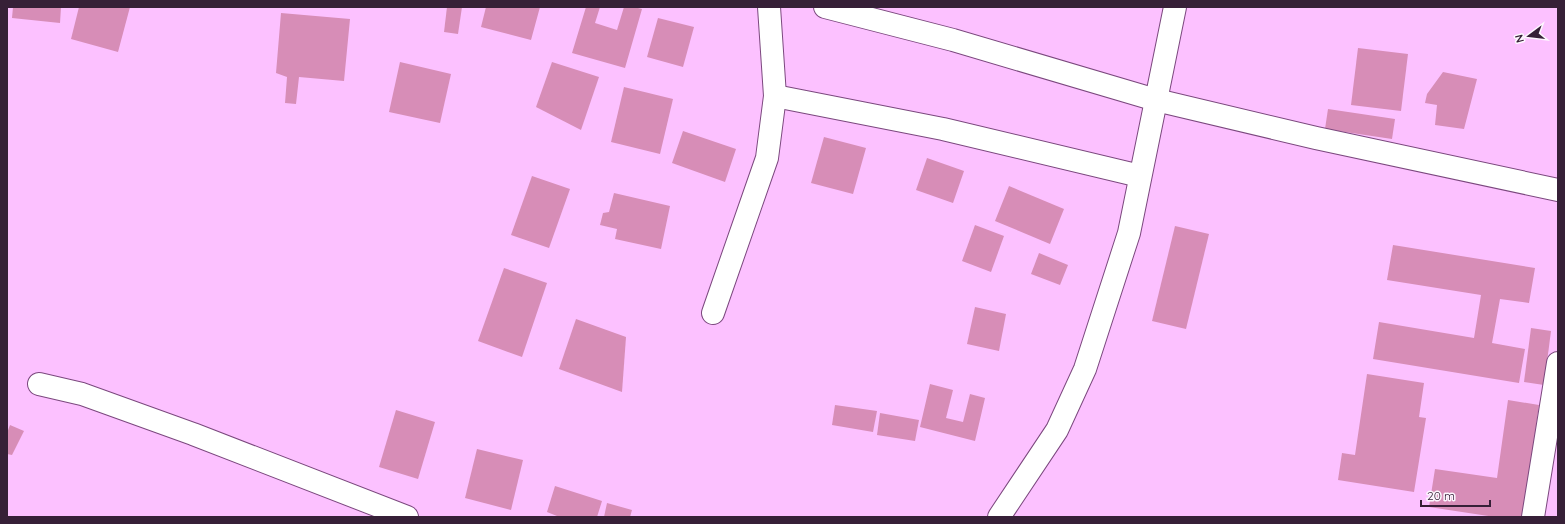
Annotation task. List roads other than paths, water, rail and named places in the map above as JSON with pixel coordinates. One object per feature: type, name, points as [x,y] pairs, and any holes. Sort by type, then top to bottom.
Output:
[{"type":"street","points":[[713,313],[767,158],[775,96],[769,7]]},
{"type":"street","points":[[825,7],[953,40],[1156,100],[1316,138],[1558,190]]},
{"type":"street","points":[[999,517],[1057,430],[1085,368],[1129,233],[1175,7]]},
{"type":"street","points":[[775,96],[943,129],[1140,176]]},
{"type":"street","points":[[1533,517],[1558,363]]},
{"type":"street","points":[[39,384],[82,394],[193,434],[407,517]]}]
